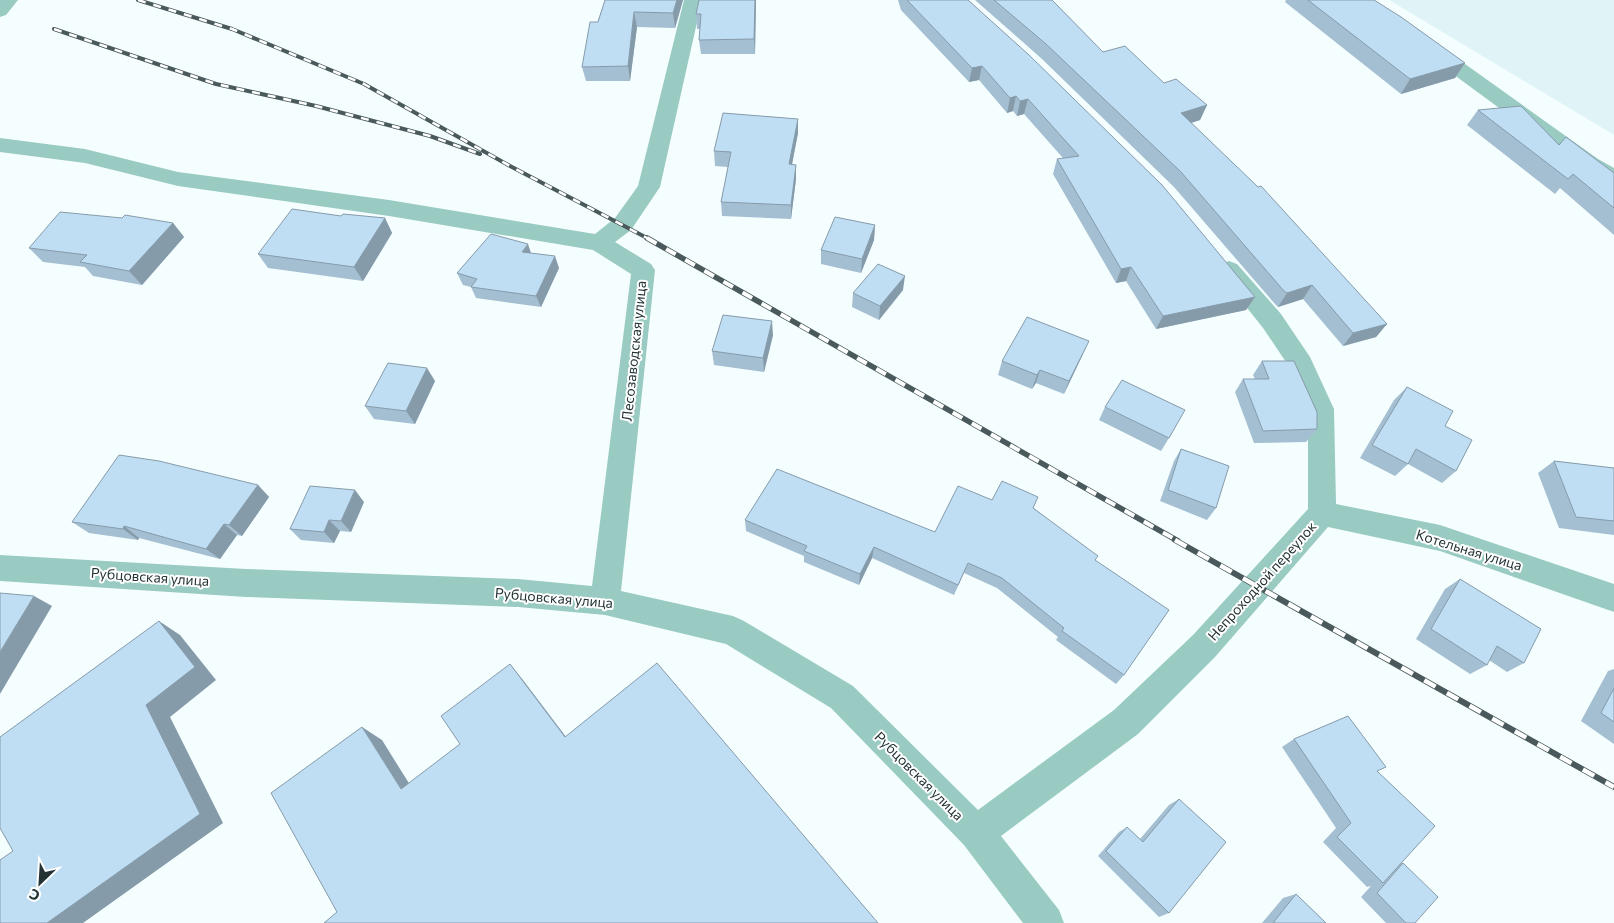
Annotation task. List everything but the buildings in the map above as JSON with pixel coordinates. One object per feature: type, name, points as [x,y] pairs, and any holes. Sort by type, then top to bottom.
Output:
[{"type":"street","points":[[0,11],[9,0]]},
{"type":"street","points":[[0,145],[85,156],[187,180],[389,208],[599,244],[622,224],[649,187],[693,0]]},
{"type":"street","points":[[1416,37],[1583,158],[1614,177]]},
{"type":"street","name":"Лесозаводская улица","points":[[599,244],[643,270],[605,601]]},
{"type":"street","name":"Непроходной переулок","points":[[976,833],[1126,722],[1211,639],[1258,588],[1322,513],[1321,409],[1301,364],[1282,335],[1215,253]]},
{"type":"street","name":"Котельная улица","points":[[1322,513],[1440,538],[1614,598]]},
{"type":"street","name":"Рубцовская улица","points":[[0,568],[246,583],[518,593],[605,601],[732,631],[842,697],[976,833],[1046,923]]},
{"type":"shaded area","points":[[1389,0],[1614,0],[1614,135]]},
{"type":"railway","points":[[138,0],[232,29],[364,84],[510,166],[649,239]]},
{"type":"railway","points":[[54,29],[216,84],[316,106],[430,136],[480,154]]},
{"type":"railway","points":[[647,238],[1178,541]]},
{"type":"railway","points":[[1175,540],[1614,787]]}]
